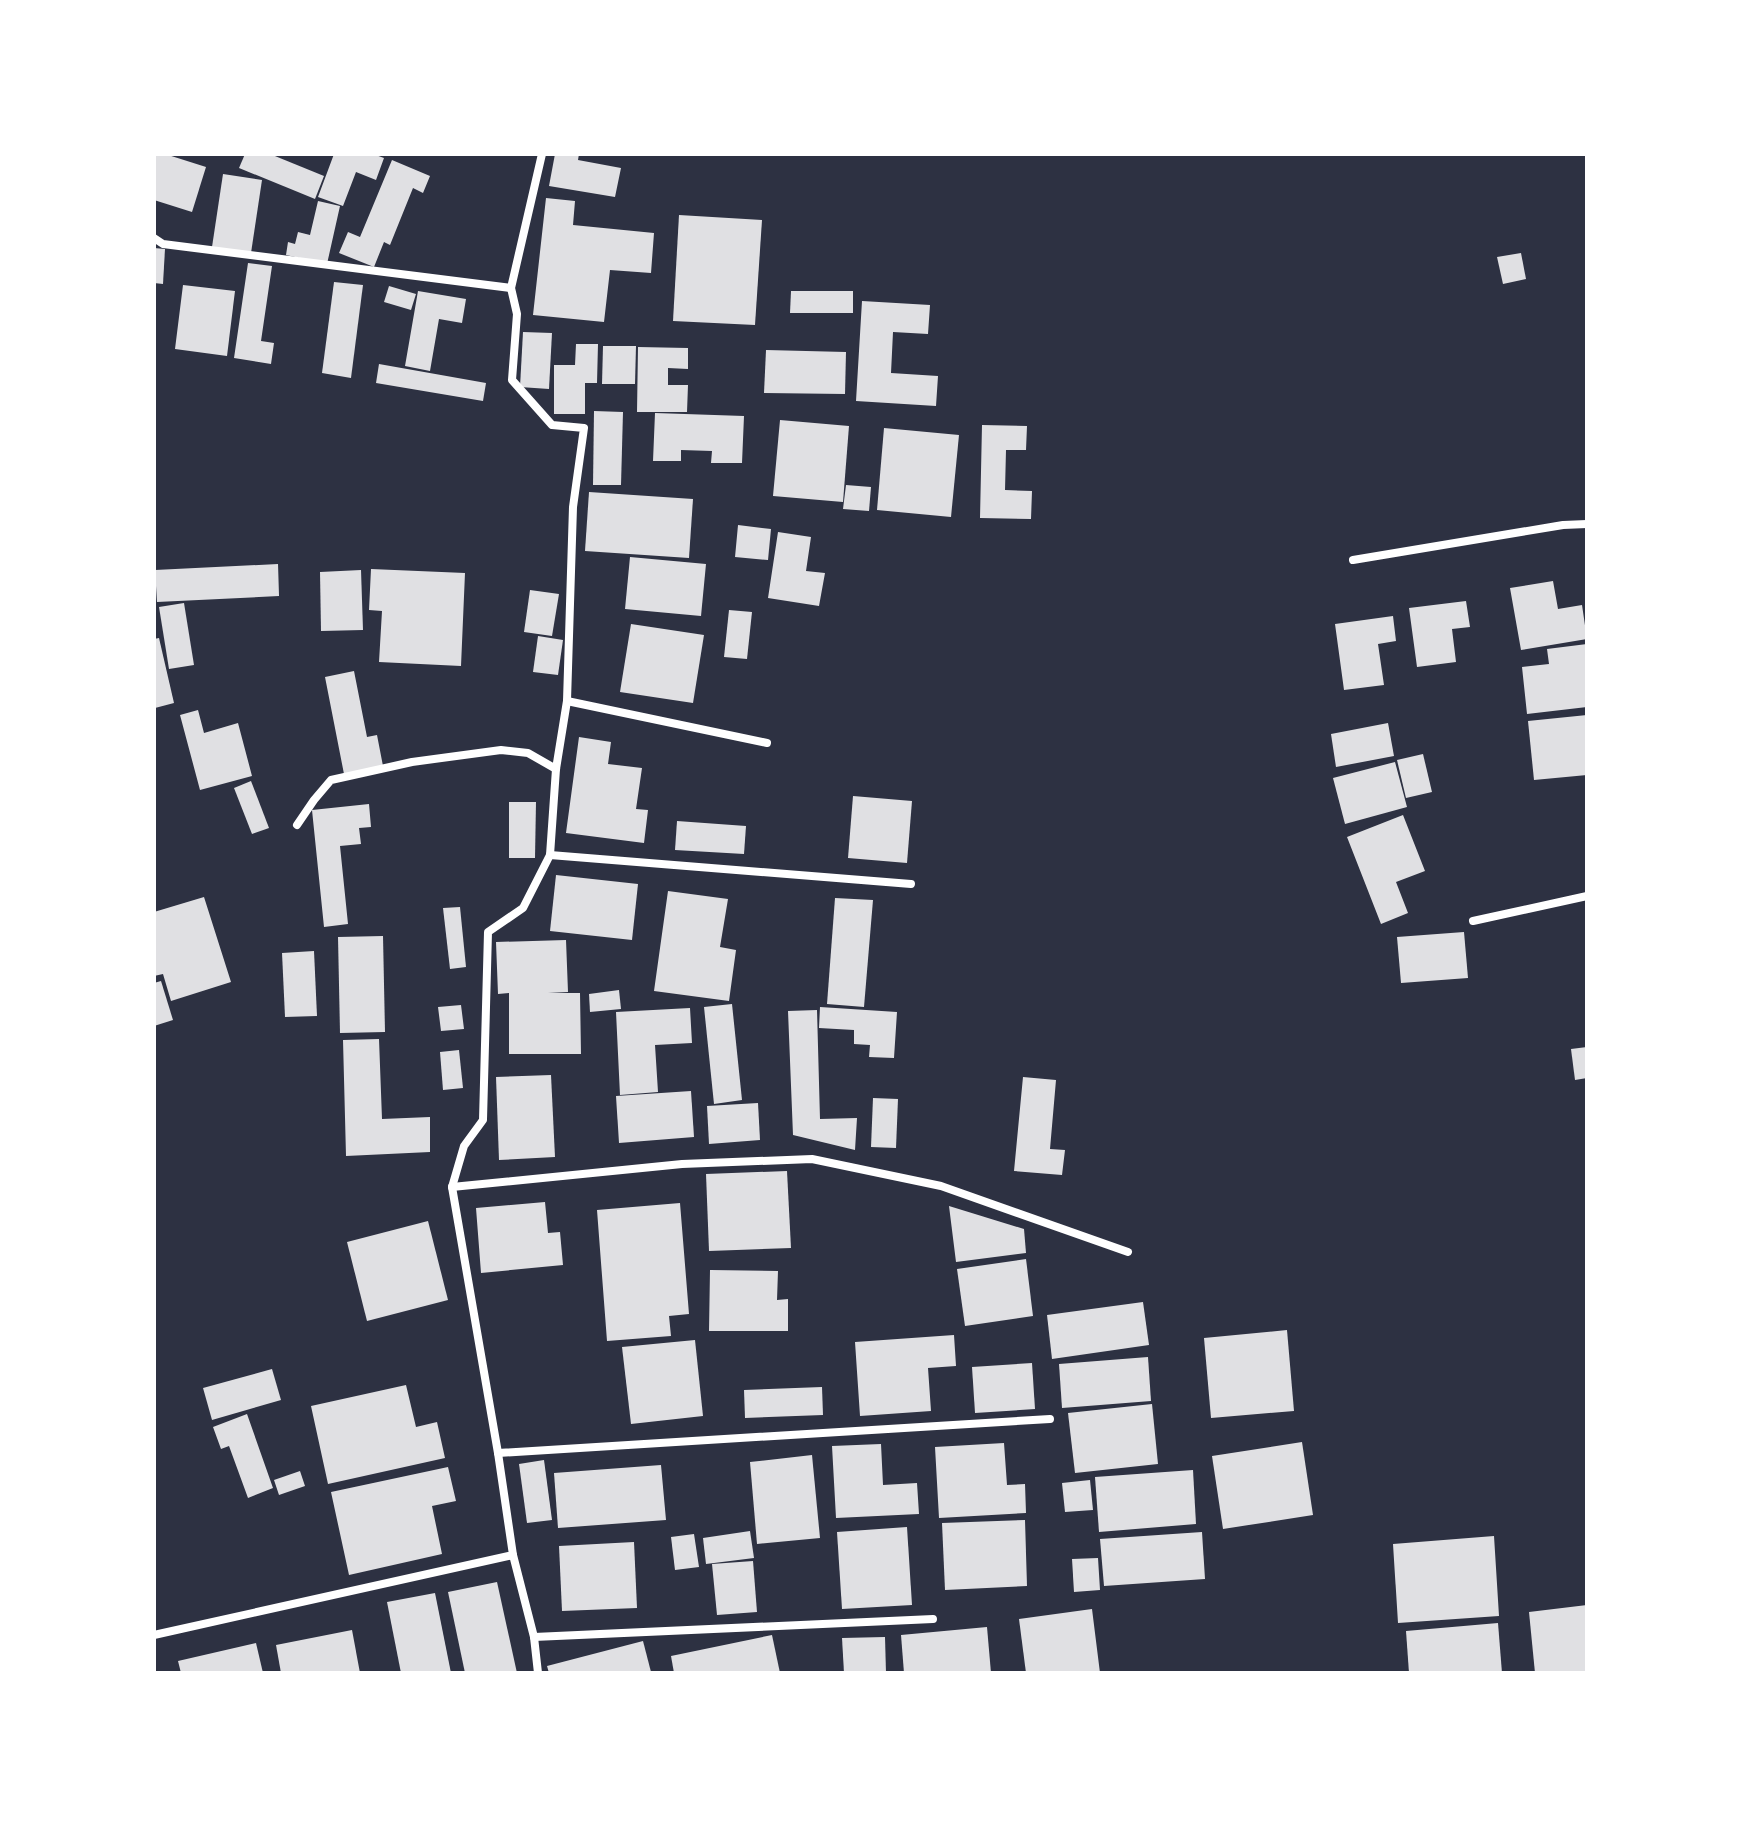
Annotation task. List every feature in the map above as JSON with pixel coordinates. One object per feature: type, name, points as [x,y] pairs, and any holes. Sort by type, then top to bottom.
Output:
[{"type":"street","points":[[538,1673],[534,1637],[513,1555],[452,1187],[464,1146],[483,1120],[488,932],[523,908],[550,855],[556,769],[567,701],[573,507],[584,428],[552,425],[512,380],[517,314],[511,288],[542,154]]},
{"type":"street","points":[[154,238],[163,244],[511,288]]},
{"type":"street","points":[[1353,560],[1563,525],[1587,524]]},
{"type":"street","points":[[567,701],[767,743]]},
{"type":"street","points":[[297,825],[331,780],[412,762],[501,750],[528,753],[556,769]]},
{"type":"street","points":[[550,855],[911,884]]},
{"type":"street","points":[[1473,921],[1587,896]]},
{"type":"street","points":[[452,1187],[682,1164],[812,1159],[941,1186],[1128,1252]]},
{"type":"street","points":[[498,1453],[1050,1419]]},
{"type":"street","points":[[154,1635],[513,1555]]},
{"type":"street","points":[[534,1637],[933,1619]]},
{"type":"building","points":[[154,154],[165,154],[206,167],[192,212],[154,200]]},
{"type":"building","points":[[245,154],[270,154],[324,176],[315,199],[239,168]]},
{"type":"building","points":[[334,154],[373,154],[384,158],[376,180],[356,172],[343,206],[318,197]]},
{"type":"building","points":[[555,154],[579,154],[578,160],[621,168],[615,197],[549,186]]},
{"type":"building","points":[[392,160],[430,176],[423,193],[413,188],[390,245],[384,242],[374,267],[339,253],[348,232],[360,237]]},
{"type":"building","points":[[223,174],[262,180],[251,253],[212,247]]},
{"type":"building","points":[[546,198],[575,201],[573,225],[654,233],[651,273],[610,270],[604,322],[533,315]]},
{"type":"building","points":[[318,201],[340,206],[327,264],[286,255],[288,242],[295,244],[298,232],[310,235]]},
{"type":"building","points":[[679,215],[762,220],[755,325],[673,321]]},
{"type":"building","points":[[154,248],[165,249],[163,284],[154,283]]},
{"type":"building","points":[[1521,253],[1526,279],[1503,284],[1497,257]]},
{"type":"building","points":[[248,263],[272,266],[261,341],[274,343],[271,364],[234,358]]},
{"type":"building","points":[[334,282],[363,285],[351,378],[322,373]]},
{"type":"building","points":[[183,285],[235,291],[227,356],[175,349]]},
{"type":"building","points":[[389,286],[416,294],[411,310],[384,302]]},
{"type":"building","points":[[418,291],[466,299],[462,323],[439,319],[430,371],[405,366]]},
{"type":"building","points":[[791,291],[853,291],[853,313],[790,313]]},
{"type":"building","points":[[862,301],[930,305],[928,334],[893,332],[891,373],[938,376],[936,406],[856,401]]},
{"type":"building","points":[[523,332],[552,333],[549,389],[520,387]]},
{"type":"building","points":[[576,344],[598,344],[597,383],[585,383],[585,414],[554,414],[554,365],[575,365]]},
{"type":"building","points":[[603,346],[636,346],[635,384],[602,384]]},
{"type":"building","points":[[638,347],[688,348],[688,369],[668,368],[668,385],[688,385],[687,412],[637,412]]},
{"type":"building","points":[[766,350],[846,352],[845,394],[764,393]]},
{"type":"building","points":[[379,364],[486,383],[483,401],[376,383]]},
{"type":"building","points":[[594,411],[623,412],[621,485],[593,485]]},
{"type":"building","points":[[655,413],[744,416],[742,463],[711,463],[712,451],[681,450],[681,461],[653,461]]},
{"type":"building","points":[[780,420],[849,426],[843,502],[773,496]]},
{"type":"building","points":[[982,425],[1027,426],[1026,450],[1006,450],[1005,490],[1032,491],[1031,519],[980,518]]},
{"type":"building","points":[[884,428],[959,435],[951,517],[877,510]]},
{"type":"building","points":[[846,485],[871,487],[869,511],[843,509]]},
{"type":"building","points":[[589,492],[693,499],[689,558],[585,551]]},
{"type":"building","points":[[738,525],[771,529],[768,560],[735,557]]},
{"type":"building","points":[[778,532],[811,537],[806,571],[825,573],[819,606],[768,598]]},
{"type":"building","points":[[630,557],[706,564],[701,616],[625,609]]},
{"type":"building","points":[[278,564],[279,596],[157,602],[155,570]]},
{"type":"building","points":[[371,569],[465,573],[461,666],[379,662],[382,611],[369,610]]},
{"type":"building","points":[[361,570],[363,630],[321,631],[320,572]]},
{"type":"building","points":[[1553,581],[1558,609],[1582,605],[1587,639],[1521,650],[1510,588]]},
{"type":"building","points":[[530,590],[559,594],[552,636],[524,632]]},
{"type":"building","points":[[1466,601],[1470,627],[1452,629],[1456,662],[1417,667],[1409,608]]},
{"type":"building","points":[[184,603],[194,665],[169,669],[159,607]]},
{"type":"building","points":[[729,610],[752,612],[747,659],[724,657]]},
{"type":"building","points":[[1393,616],[1396,641],[1378,644],[1384,685],[1344,690],[1335,624]]},
{"type":"building","points":[[631,624],[704,635],[693,703],[620,692]]},
{"type":"building","points":[[538,636],[563,640],[558,675],[533,672]]},
{"type":"building","points":[[159,638],[174,703],[155,708],[154,639]]},
{"type":"building","points":[[1587,644],[1587,707],[1527,714],[1522,667],[1549,664],[1547,649]]},
{"type":"building","points":[[354,671],[367,737],[377,735],[383,766],[344,774],[325,677]]},
{"type":"building","points":[[198,710],[204,733],[238,723],[252,776],[200,790],[180,715]]},
{"type":"building","points":[[1587,715],[1587,775],[1534,780],[1528,721]]},
{"type":"building","points":[[1388,723],[1394,756],[1336,767],[1331,734]]},
{"type":"building","points":[[579,737],[611,742],[608,764],[642,768],[636,809],[648,810],[644,843],[566,833]]},
{"type":"building","points":[[1423,754],[1432,792],[1406,798],[1397,760]]},
{"type":"building","points":[[1395,762],[1407,807],[1345,824],[1333,778]]},
{"type":"building","points":[[251,781],[269,828],[252,834],[234,788]]},
{"type":"building","points":[[853,796],[912,801],[907,863],[848,858]]},
{"type":"building","points":[[509,802],[536,802],[535,858],[509,858]]},
{"type":"building","points":[[369,804],[371,827],[359,828],[361,844],[340,846],[348,924],[324,927],[312,810]]},
{"type":"building","points":[[1403,815],[1425,871],[1396,882],[1408,913],[1381,924],[1347,837]]},
{"type":"building","points":[[677,821],[746,826],[744,854],[675,850]]},
{"type":"building","points":[[556,875],[638,884],[632,940],[550,931]]},
{"type":"building","points":[[668,891],[728,899],[720,947],[736,950],[729,1001],[654,991]]},
{"type":"building","points":[[204,897],[231,982],[171,1001],[163,974],[154,976],[154,912]]},
{"type":"building","points":[[835,898],[873,900],[864,1007],[827,1004]]},
{"type":"building","points":[[460,907],[466,967],[450,969],[443,908]]},
{"type":"building","points":[[1464,932],[1468,978],[1401,983],[1397,937]]},
{"type":"building","points":[[383,936],[385,1032],[340,1033],[338,937]]},
{"type":"building","points":[[566,940],[568,992],[548,993],[580,993],[581,1054],[509,1054],[509,993],[498,994],[496,942]]},
{"type":"building","points":[[314,951],[317,1016],[285,1017],[282,953]]},
{"type":"building","points":[[161,981],[173,1020],[154,1026],[154,983]]},
{"type":"building","points":[[619,990],[621,1009],[590,1012],[589,994]]},
{"type":"building","points":[[732,1004],[742,1100],[714,1104],[704,1007]]},
{"type":"building","points":[[461,1005],[464,1029],[441,1031],[438,1007]]},
{"type":"building","points":[[820,1007],[897,1012],[894,1058],[869,1057],[870,1045],[854,1044],[854,1030],[819,1028]]},
{"type":"building","points":[[690,1008],[692,1043],[655,1045],[658,1092],[620,1095],[616,1012]]},
{"type":"building","points":[[817,1010],[820,1119],[857,1118],[855,1150],[793,1135],[788,1011]]},
{"type":"building","points":[[379,1039],[382,1119],[430,1117],[430,1152],[346,1156],[343,1040]]},
{"type":"building","points":[[1587,1047],[1587,1078],[1575,1080],[1571,1049]]},
{"type":"building","points":[[459,1050],[463,1088],[443,1090],[440,1052]]},
{"type":"building","points":[[551,1075],[555,1157],[499,1160],[496,1077]]},
{"type":"building","points":[[1023,1077],[1056,1080],[1050,1149],[1065,1150],[1062,1175],[1014,1171]]},
{"type":"building","points":[[691,1091],[694,1137],[619,1143],[616,1096]]},
{"type":"building","points":[[873,1098],[898,1099],[896,1148],[871,1147]]},
{"type":"building","points":[[758,1103],[760,1140],[709,1144],[707,1106]]},
{"type":"building","points":[[787,1171],[791,1248],[709,1251],[706,1174]]},
{"type":"building","points":[[545,1202],[548,1233],[560,1232],[563,1265],[481,1273],[476,1208]]},
{"type":"building","points":[[680,1203],[689,1314],[669,1316],[671,1336],[607,1341],[597,1210]]},
{"type":"building","points":[[949,1206],[1024,1229],[1026,1253],[956,1262]]},
{"type":"building","points":[[428,1221],[448,1300],[367,1321],[347,1242]]},
{"type":"building","points":[[1026,1259],[1033,1316],[965,1326],[957,1269]]},
{"type":"building","points":[[710,1270],[778,1271],[777,1300],[788,1299],[788,1331],[709,1331]]},
{"type":"building","points":[[1143,1302],[1149,1345],[1052,1359],[1047,1315]]},
{"type":"building","points":[[1287,1330],[1294,1411],[1211,1418],[1204,1338]]},
{"type":"building","points":[[954,1335],[956,1366],[928,1368],[931,1411],[860,1416],[855,1342]]},
{"type":"building","points":[[695,1340],[703,1416],[631,1424],[622,1347]]},
{"type":"building","points":[[1148,1357],[1151,1401],[1062,1408],[1059,1364]]},
{"type":"building","points":[[1032,1363],[1035,1409],[975,1413],[972,1367]]},
{"type":"building","points":[[272,1369],[281,1400],[212,1420],[203,1388]]},
{"type":"building","points":[[406,1385],[416,1427],[437,1422],[445,1458],[328,1484],[311,1406]]},
{"type":"building","points":[[822,1387],[823,1415],[745,1418],[744,1390]]},
{"type":"building","points":[[1152,1404],[1158,1464],[1075,1473],[1068,1413]]},
{"type":"building","points":[[247,1414],[273,1488],[248,1498],[229,1446],[221,1449],[213,1427]]},
{"type":"building","points":[[1302,1442],[1313,1515],[1223,1529],[1212,1456]]},
{"type":"building","points":[[1004,1443],[1007,1485],[1025,1484],[1026,1513],[939,1518],[935,1447]]},
{"type":"building","points":[[881,1444],[883,1485],[917,1483],[919,1514],[836,1518],[832,1446]]},
{"type":"building","points":[[812,1455],[820,1538],[757,1544],[750,1462]]},
{"type":"building","points":[[544,1460],[552,1520],[527,1523],[519,1464]]},
{"type":"building","points":[[661,1465],[666,1520],[558,1528],[554,1473]]},
{"type":"building","points":[[448,1467],[456,1501],[432,1506],[442,1554],[349,1575],[331,1492]]},
{"type":"building","points":[[1193,1470],[1196,1524],[1099,1532],[1095,1477]]},
{"type":"building","points":[[300,1471],[305,1486],[279,1495],[274,1480]]},
{"type":"building","points":[[1090,1480],[1093,1510],[1065,1512],[1062,1483]]},
{"type":"building","points":[[1025,1520],[1027,1586],[945,1590],[942,1523]]},
{"type":"building","points":[[907,1527],[912,1605],[842,1609],[837,1532]]},
{"type":"building","points":[[750,1531],[754,1558],[706,1564],[703,1538]]},
{"type":"building","points":[[1202,1532],[1205,1579],[1104,1586],[1100,1539]]},
{"type":"building","points":[[694,1534],[699,1567],[675,1570],[671,1537]]},
{"type":"building","points":[[1494,1536],[1499,1616],[1398,1623],[1393,1544]]},
{"type":"building","points":[[634,1542],[637,1608],[562,1611],[559,1546]]},
{"type":"building","points":[[1098,1558],[1100,1590],[1074,1592],[1072,1559]]},
{"type":"building","points":[[753,1561],[757,1612],[717,1615],[712,1564]]},
{"type":"building","points":[[497,1582],[517,1673],[465,1673],[448,1592]]},
{"type":"building","points":[[435,1593],[451,1673],[401,1673],[387,1602]]},
{"type":"building","points":[[1587,1605],[1587,1673],[1535,1673],[1529,1612]]},
{"type":"building","points":[[1092,1609],[1100,1673],[1026,1673],[1019,1619]]},
{"type":"building","points":[[1498,1623],[1502,1673],[1409,1673],[1406,1631]]},
{"type":"building","points":[[987,1627],[991,1673],[904,1673],[901,1635]]},
{"type":"building","points":[[352,1630],[360,1673],[281,1673],[276,1645]]},
{"type":"building","points":[[772,1635],[780,1673],[674,1673],[671,1656]]},
{"type":"building","points":[[885,1637],[886,1673],[844,1673],[842,1638]]},
{"type":"building","points":[[643,1641],[651,1672],[549,1673],[547,1666]]},
{"type":"building","points":[[256,1643],[263,1673],[181,1673],[178,1661]]}]
